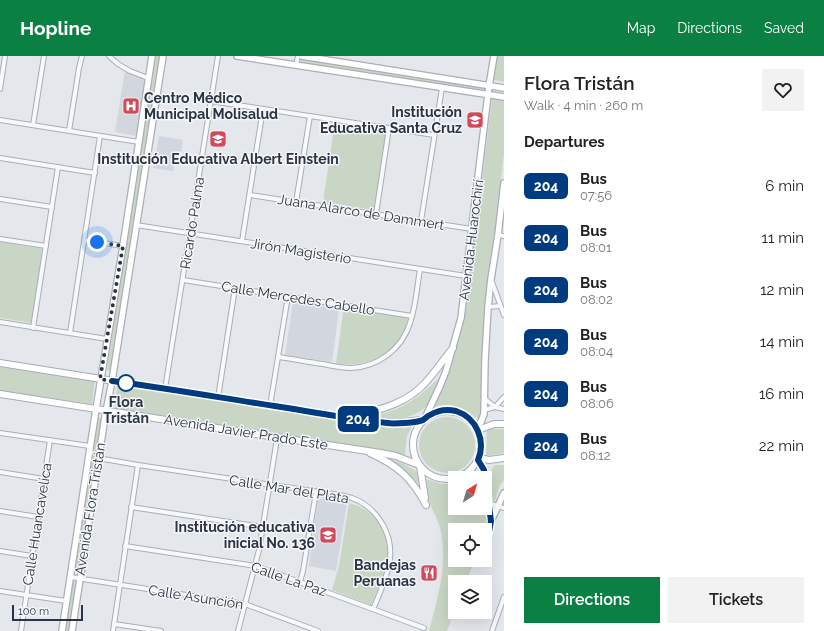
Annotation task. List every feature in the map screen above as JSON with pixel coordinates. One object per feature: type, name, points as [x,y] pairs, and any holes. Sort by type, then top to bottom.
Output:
[{"type":"main road","points":[[348,418],[396,404],[412,394],[426,383],[453,348]]},
{"type":"main road","points":[[0,364],[348,418],[394,423],[424,419]]},
{"type":"main road","name":"Avenida Javier Prado Este","points":[[0,394],[276,438],[388,454],[419,465]]},
{"type":"main road","points":[[356,450],[370,453],[387,461],[402,472],[421,494],[426,504],[419,465],[414,454],[412,442],[417,427],[432,413],[448,410],[464,415],[471,420],[477,428],[480,436],[481,450],[473,467],[466,473],[459,477],[442,479],[426,472],[419,465]]},
{"type":"main road","points":[[477,428],[494,424],[504,424]]},
{"type":"main road","points":[[478,459],[503,459]]},
{"type":"main road","points":[[478,459],[484,471]]},
{"type":"main road","points":[[490,515],[491,521]]},
{"type":"street","points":[[0,89],[5,56]]},
{"type":"street","points":[[33,125],[44,56]]},
{"type":"street","points":[[69,131],[82,56]]},
{"type":"street","points":[[109,56],[118,64],[130,71],[148,78]]},
{"type":"street","name":"Avenida Flora Tristán","points":[[62,631],[100,379],[123,246],[152,56]]},
{"type":"street","name":"Avenida Flora Tristán","points":[[72,631],[162,56]]},
{"type":"street","name":"Ricardo Palma","points":[[166,389],[218,56]]},
{"type":"street","points":[[237,56],[504,97]]},
{"type":"street","points":[[296,65],[298,56]]},
{"type":"street","points":[[302,56],[504,88]]},
{"type":"street","name":"Avenida Huarochirí","points":[[424,419],[446,371],[461,318],[489,86],[494,56]]},
{"type":"street","points":[[421,221],[442,88]]},
{"type":"street","points":[[211,101],[434,135]]},
{"type":"street","points":[[242,241],[263,109]]},
{"type":"street","points":[[296,202],[310,116]]},
{"type":"street","points":[[0,120],[139,142]]},
{"type":"street","points":[[376,214],[389,128]]},
{"type":"street","points":[[70,333],[100,136]]},
{"type":"street","points":[[0,158],[95,173]]},
{"type":"street","points":[[33,328],[58,167]]},
{"type":"street","name":"Avenida Huarochirí","points":[[477,428],[483,418],[484,410],[485,360],[490,279],[501,236],[504,184]]},
{"type":"street","name":"Juana Alarco de Dammert","points":[[250,195],[472,229]]},
{"type":"street","points":[[0,199],[52,206]]},
{"type":"street","name":"Jirón Magisterio","points":[[136,225],[466,276]]},
{"type":"street","points":[[0,239],[46,246]]},
{"type":"street","points":[[84,240],[123,246]]},
{"type":"street","points":[[278,357],[344,368],[366,366],[379,360],[393,351],[401,342],[406,333],[412,316],[420,269]]},
{"type":"street","points":[[490,279],[495,288],[504,315]]},
{"type":"street","name":"Calle Mercedes Cabello","points":[[183,280],[412,316]]},
{"type":"street","points":[[218,398],[235,288]]},
{"type":"street","points":[[270,406],[288,296]]},
{"type":"street","points":[[488,307],[500,306]]},
{"type":"street","points":[[0,322],[107,339]]},
{"type":"street","points":[[484,410],[495,407],[504,397]]},
{"type":"street","points":[[484,398],[495,407],[504,409]]},
{"type":"street","points":[[0,433],[90,446]]},
{"type":"street","points":[[238,631],[256,566],[270,485],[276,438]]},
{"type":"street","name":"Calle Huancavelica","points":[[21,631],[50,440]]},
{"type":"street","name":"Calle Mar del Plata","points":[[98,458],[350,497],[360,502],[378,517],[384,527],[389,543],[390,564],[373,609]]},
{"type":"street","points":[[113,631],[138,465]]},
{"type":"street","points":[[0,472],[44,479]]},
{"type":"street","points":[[300,582],[316,492]]},
{"type":"street","points":[[491,521],[502,507],[504,493]]},
{"type":"street","points":[[492,504],[502,507]]},
{"type":"street","points":[[131,507],[263,527]]},
{"type":"street","points":[[0,511],[38,517]]},
{"type":"street","name":"Calle La Paz","points":[[125,546],[256,566],[424,628]]},
{"type":"street","points":[[0,551],[32,556]]},
{"type":"street","name":"Calle Asunción","points":[[70,577],[245,604],[318,631]]},
{"type":"street","points":[[0,591],[66,601]]},
{"type":"street","points":[[492,631],[504,597]]},
{"type":"street","points":[[114,624],[161,631]]},
{"type":"shaded area","name":"Centro Médico Municipal Molisalud","points":[[125,70],[147,79],[137,136],[115,132]]},
{"type":"shaded area","points":[[159,136],[183,140],[181,152],[177,151],[173,171],[153,168]]},
{"type":"shaded area","points":[[293,302],[339,309],[332,362],[285,355]]},
{"type":"shaded area","name":"Institución educativa inicial No. 136","points":[[318,498],[347,503],[336,571],[309,566]]},
{"type":"green space","points":[[155,56],[162,56],[112,371],[107,370]]},
{"type":"green space","points":[[497,56],[504,56],[504,82],[494,80]]},
{"type":"green space","points":[[302,59],[486,88],[486,92],[302,64],[300,61]]},
{"type":"green space","points":[[492,99],[504,101],[504,153],[484,338],[481,412],[479,419],[451,405],[441,405],[432,408],[453,358],[466,310]]},
{"type":"green space","points":[[335,121],[387,129],[375,210],[323,202]]},
{"type":"green space","points":[[0,242],[43,249],[32,323],[0,318]]},
{"type":"green space","points":[[344,306],[409,316],[406,326],[396,343],[383,355],[375,360],[365,363],[336,364]]},
{"type":"green space","points":[[0,367],[95,381],[92,404],[0,391]]},
{"type":"green space","points":[[440,377],[433,395],[422,410],[404,418],[385,419],[372,416],[391,411],[404,405],[421,394]]},
{"type":"green space","points":[[117,384],[394,428],[413,425],[407,436],[405,455],[385,450],[115,409]]},
{"type":"green space","points":[[442,417],[452,417],[463,422],[470,429],[475,440],[475,450],[467,465],[458,471],[448,471],[448,473],[436,471],[427,465],[419,450],[419,440],[424,429],[431,422]]},
{"type":"green space","points":[[97,418],[102,418],[78,569],[74,569]]},
{"type":"green space","points":[[487,429],[504,429],[504,453],[486,456]]},
{"type":"green space","points":[[387,458],[402,463],[416,471],[421,483],[417,483],[407,473]]},
{"type":"green space","points":[[495,465],[504,465],[504,480],[500,485],[493,506],[492,471]]},
{"type":"green space","points":[[426,479],[442,484],[448,484],[448,515],[488,515],[488,523],[448,523],[448,567],[472,567],[469,575],[448,575],[448,619],[452,619],[447,631],[429,631],[441,582],[443,545],[441,532],[427,493]]},
{"type":"green space","points":[[349,503],[363,508],[376,519],[384,531],[388,546],[389,554],[387,568],[371,605],[332,590],[339,566]]},
{"type":"green space","points":[[71,582],[76,582],[77,585],[69,631],[64,631]]},
{"type":"bus line","name":"204","points":[[112,381],[386,423],[401,423],[422,420],[432,413],[448,410],[464,415],[476,426],[480,436],[481,450],[478,460],[484,470],[491,523]]},
{"type":"place","name":"Centro Médico Municipal Molisalud","points":[[131,106]]},
{"type":"place","name":"Institución Educativa Santa Cruz","points":[[475,120]]},
{"type":"place","name":"Institución Educativa Albert Einstein","points":[[218,139]]},
{"type":"place","name":"Flora Tristán","points":[[126,383]]},
{"type":"place","name":"Institución educativa inicial No. 136","points":[[328,535]]},
{"type":"place","name":"Bandejas Peruanas","points":[[429,573]]},
{"type":"route","points":[[97,242],[123,246],[100,379],[126,383]]}]
